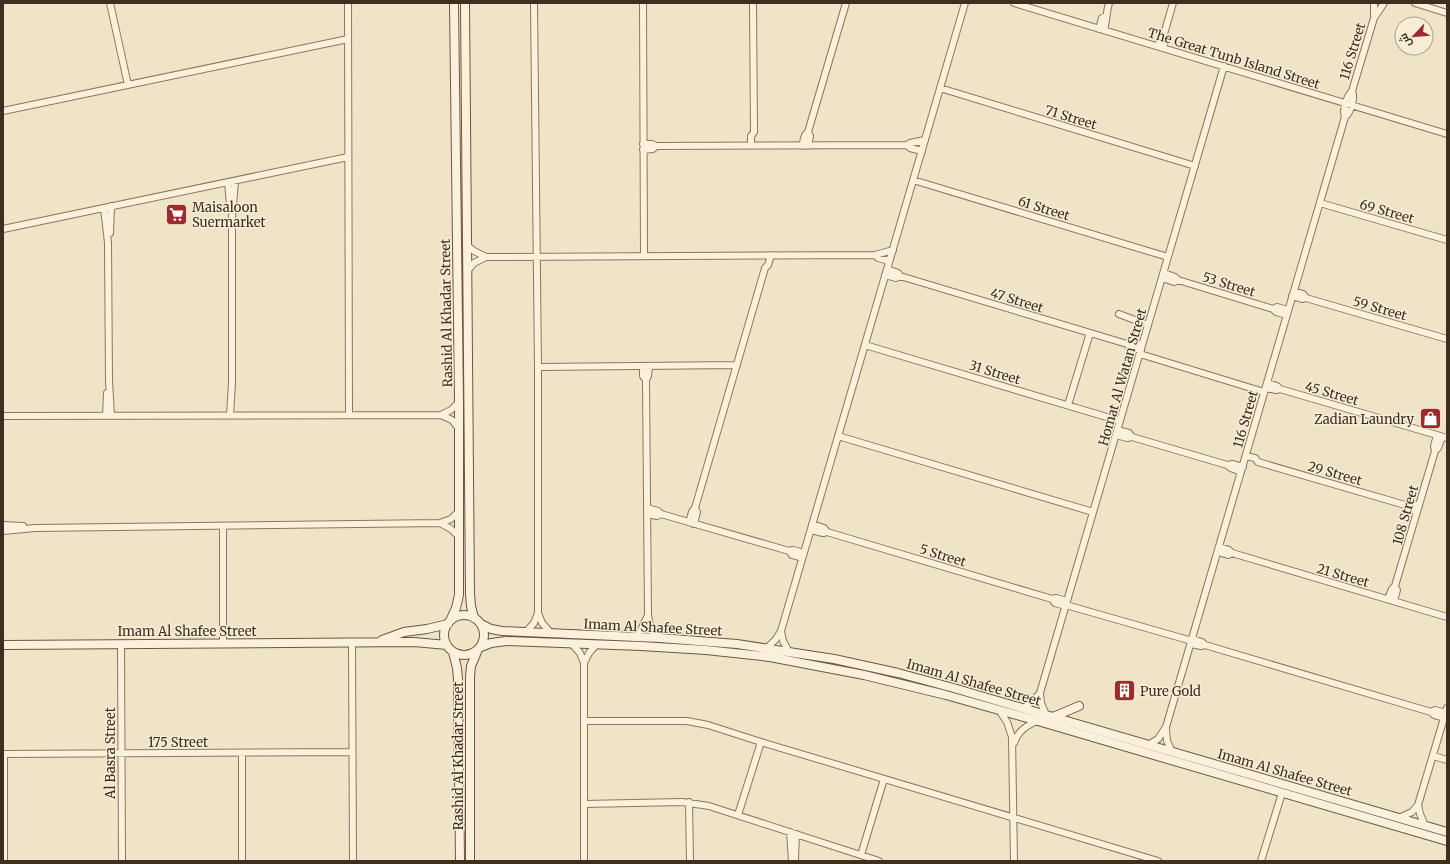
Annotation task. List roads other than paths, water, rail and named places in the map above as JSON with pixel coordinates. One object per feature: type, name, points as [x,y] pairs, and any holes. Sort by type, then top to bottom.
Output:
[{"type":"street","points":[[110,3],[128,85]]},
{"type":"street","points":[[348,3],[350,415]]},
{"type":"street","name":"Rashid Al Khadar Street","points":[[449,622],[456,608],[458,595],[459,537],[459,402],[454,3]]},
{"type":"street","name":"Rashid Al Khadar Street","points":[[465,3],[470,594],[474,618]]},
{"type":"street","points":[[534,3],[538,366],[538,613],[542,623],[550,633]]},
{"type":"street","points":[[643,3],[644,256]]},
{"type":"street","points":[[753,3],[754,132],[751,136],[754,145]]},
{"type":"street","points":[[805,146],[810,136],[808,132],[846,3]]},
{"type":"street","points":[[766,648],[776,639],[781,631],[965,3]]},
{"type":"street","name":"The Great Tunb Island Street","points":[[1014,3],[1447,134]]},
{"type":"street","points":[[1102,29],[1107,21],[1106,16],[1109,3]]},
{"type":"street","points":[[1161,47],[1166,37],[1164,34],[1173,3]]},
{"type":"street","name":"116 Street","points":[[1148,745],[1158,739],[1166,727],[1345,117],[1348,114],[1349,104],[1354,95],[1352,91],[1374,18],[1374,3]]},
{"type":"street","name":"116 Street","points":[[1374,18],[1384,3]]},
{"type":"street","points":[[1415,3],[1447,13]]},
{"type":"street","points":[[3,111],[348,39]]},
{"type":"street","name":"Homat Al Watan Street","points":[[1024,708],[1040,693],[1224,66]]},
{"type":"street","name":"71 Street","points":[[940,88],[1195,166]]},
{"type":"street","points":[[643,147],[652,144],[656,146],[906,145],[925,140]]},
{"type":"street","points":[[906,145],[910,148],[922,151]]},
{"type":"street","points":[[3,229],[348,157]]},
{"type":"street","points":[[232,415],[232,217],[235,180]]},
{"type":"street","name":"61 Street","points":[[913,180],[1168,257]]},
{"type":"street","points":[[228,182],[232,217]]},
{"type":"street","name":"69 Street","points":[[1320,203],[1447,240]]},
{"type":"street","points":[[109,416],[108,243],[111,206]]},
{"type":"street","points":[[104,208],[108,243]]},
{"type":"street","points":[[467,245],[474,252],[486,257],[875,255],[893,250]]},
{"type":"street","points":[[692,523],[692,512],[695,508],[765,268],[768,265],[768,255]]},
{"type":"street","points":[[875,255],[878,258],[889,261]]},
{"type":"street","points":[[468,270],[474,263],[486,257]]},
{"type":"street","name":"47 Street","points":[[886,272],[896,278],[900,276],[1127,344],[1131,342],[1141,350],[1266,388]]},
{"type":"street","name":"53 Street","points":[[1163,276],[1175,277],[1178,280],[1273,309],[1279,307],[1288,312]]},
{"type":"street","name":"59 Street","points":[[1293,294],[1303,294],[1306,298],[1447,339]]},
{"type":"street","points":[[1119,314],[1148,325]]},
{"type":"street","points":[[1068,405],[1090,333]]},
{"type":"street","name":"31 Street","points":[[865,345],[1120,421]]},
{"type":"street","points":[[538,366],[737,365]]},
{"type":"street","points":[[646,366],[643,376],[646,380],[648,616],[651,628],[660,638]]},
{"type":"street","name":"45 Street","points":[[1266,388],[1276,390],[1280,389],[1442,437]]},
{"type":"street","points":[[441,415],[451,410],[459,402]]},
{"type":"street","points":[[3,416],[441,415],[452,420],[459,428]]},
{"type":"street","points":[[1117,432],[1129,434],[1132,437],[1227,465],[1230,468],[1244,464]]},
{"type":"street","points":[[838,436],[1093,512]]},
{"type":"street","name":"108 Street","points":[[1391,600],[1392,589],[1396,586],[1435,450],[1434,446],[1442,437]]},
{"type":"street","name":"29 Street","points":[[1244,464],[1258,462],[1405,505],[1408,508],[1418,509]]},
{"type":"street","points":[[3,531],[35,528],[440,523],[451,518],[459,511]]},
{"type":"street","points":[[647,511],[657,516],[661,514],[789,551],[792,555],[803,555]]},
{"type":"street","points":[[440,523],[451,529],[459,537]]},
{"type":"street","points":[[3,525],[35,528]]},
{"type":"street","points":[[222,526],[223,643]]},
{"type":"street","name":"5 Street","points":[[811,527],[823,533],[827,532],[1052,599],[1056,598],[1066,604],[1192,641],[1201,646],[1205,645],[1430,712],[1435,710],[1446,713]]},
{"type":"street","name":"21 Street","points":[[1219,550],[1228,555],[1232,553],[1447,617]]},
{"type":"street","points":[[526,632],[534,622],[538,613]]},
{"type":"street","points":[[464,615],[474,618],[481,624],[485,635],[479,649],[468,656],[462,656],[453,652],[446,645],[444,632],[449,622],[454,618],[464,615]]},
{"type":"street","points":[[635,638],[648,616]]},
{"type":"street","name":"Imam Al Shafee Street","points":[[371,642],[404,632],[427,629],[449,622]]},
{"type":"street","name":"Imam Al Shafee Street","points":[[481,624],[496,630],[714,642],[766,648],[834,659],[898,673],[1024,708],[1447,832]]},
{"type":"street","points":[[781,631],[783,641],[790,652]]},
{"type":"street","name":"Imam Al Shafee Street","points":[[479,649],[491,643],[500,641],[641,646],[706,650],[801,662],[896,682],[1000,710],[1447,841]]},
{"type":"street","points":[[352,642],[353,861]]},
{"type":"street","name":"Imam Al Shafee Street","points":[[3,645],[422,642],[446,645]]},
{"type":"street","name":"Al Basra Street","points":[[121,644],[122,861]]},
{"type":"street","points":[[572,644],[580,653],[584,662],[584,861]]},
{"type":"street","points":[[584,662],[596,645]]},
{"type":"street","name":"Rashid Al Khadar Street","points":[[470,861],[470,677],[471,666],[479,649]]},
{"type":"street","name":"Rashid Al Khadar Street","points":[[453,652],[458,679],[460,861]]},
{"type":"street","points":[[1040,693],[1041,703],[1049,716],[1079,706]]},
{"type":"street","points":[[1000,710],[1008,722],[1011,730],[1013,745],[1014,861]]},
{"type":"street","points":[[1399,818],[1408,815],[1418,805],[1446,713]]},
{"type":"street","points":[[584,721],[687,721],[708,725],[1158,861]]},
{"type":"street","points":[[1013,745],[1019,732],[1031,723],[1038,721]]},
{"type":"street","name":"116 Street","points":[[1166,727],[1167,741],[1172,752]]},
{"type":"street","points":[[738,815],[761,742]]},
{"type":"street","name":"175 Street","points":[[3,754],[352,752]]},
{"type":"street","points":[[242,753],[242,861]]},
{"type":"street","points":[[3,754],[4,861]]},
{"type":"street","points":[[1433,756],[1447,760]]},
{"type":"street","points":[[861,855],[884,779]]},
{"type":"street","points":[[1261,861],[1282,793]]},
{"type":"street","points":[[584,804],[689,802],[709,806],[738,815],[879,861]]},
{"type":"street","points":[[689,802],[690,861]]},
{"type":"street","points":[[1418,805],[1421,818],[1425,826]]},
{"type":"street","points":[[792,861],[793,833]]},
{"type":"street","points":[[793,833],[795,861]]},
{"type":"place","name":"Maisaloon Suermarket","points":[[177,214]]},
{"type":"place","name":"Zadian Laundry","points":[[1430,419]]},
{"type":"place","name":"Pure Gold","points":[[1124,691]]}]
